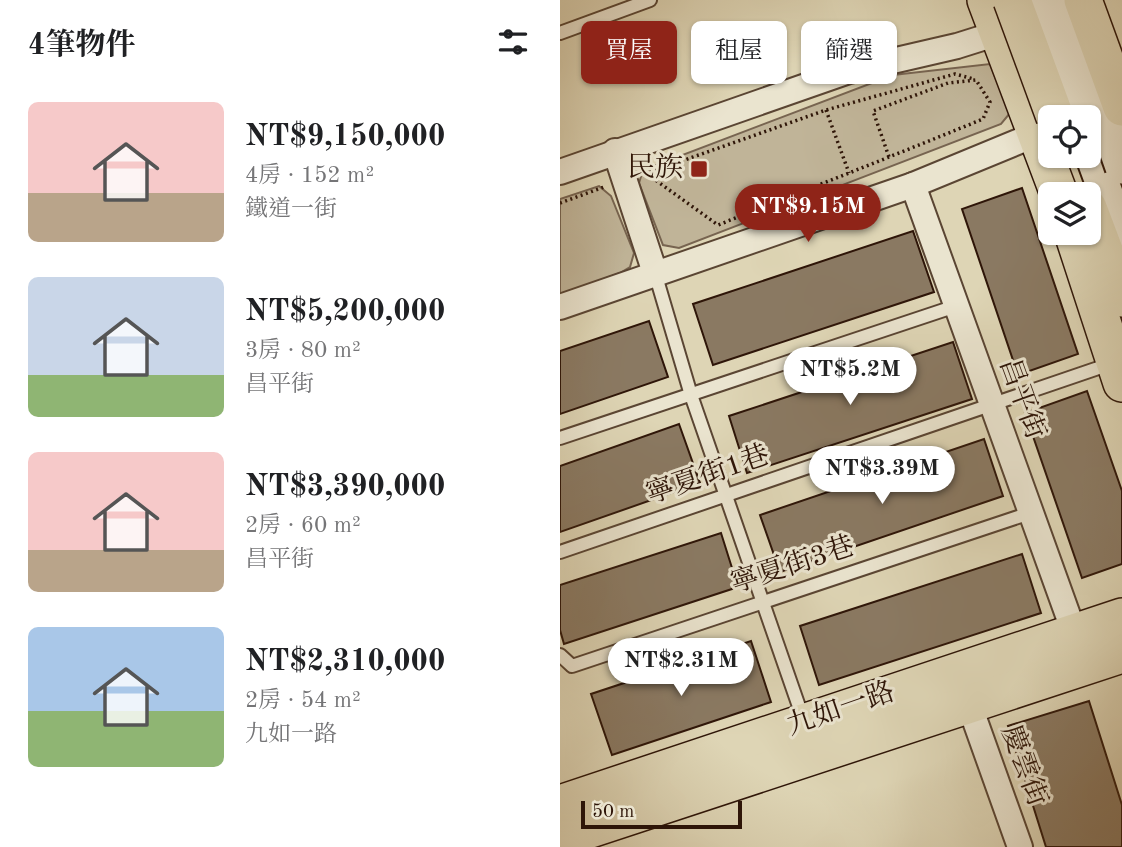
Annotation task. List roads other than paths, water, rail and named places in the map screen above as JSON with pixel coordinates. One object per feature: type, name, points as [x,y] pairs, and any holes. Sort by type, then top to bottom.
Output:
[{"type":"main road","points":[[1036,0],[1075,105]]},
{"type":"main road","points":[[1063,0],[1122,167]]},
{"type":"main road","points":[[1083,0],[1122,107]]},
{"type":"main road","points":[[1109,0],[1122,35]]},
{"type":"main road","points":[[999,11],[1039,105]]},
{"type":"main road","points":[[1097,168],[1122,237]]},
{"type":"main road","points":[[1101,242],[1122,298]]},
{"type":"main road","points":[[1077,245],[1119,373]]},
{"type":"main road","name":"九如一路","points":[[560,839],[585,819],[804,723],[1122,617]]},
{"type":"main road","name":"九如一路","points":[[585,819],[969,704],[1122,654]]},
{"type":"street","points":[[560,172],[849,71],[999,11],[1090,0]]},
{"type":"street","points":[[1101,109],[1122,101]]},
{"type":"street","points":[[560,307],[913,184],[1038,130]]},
{"type":"street","points":[[615,151],[655,273]]},
{"type":"street","name":"昌平街","points":[[913,184],[1074,632]]},
{"type":"street","name":"慶雲街","points":[[969,704],[1020,847]]},
{"type":"lane","points":[[560,33],[650,0]]},
{"type":"lane","points":[[655,273],[691,395],[804,723]]},
{"type":"lane","points":[[560,438],[956,306]]},
{"type":"lane","name":"寧夏街1巷","points":[[560,552],[992,405],[1119,373]]},
{"type":"lane","name":"寧夏街3巷","points":[[560,656],[572,666],[1030,513]]},
{"type":"place","name":"民族","points":[[699,169]]}]
